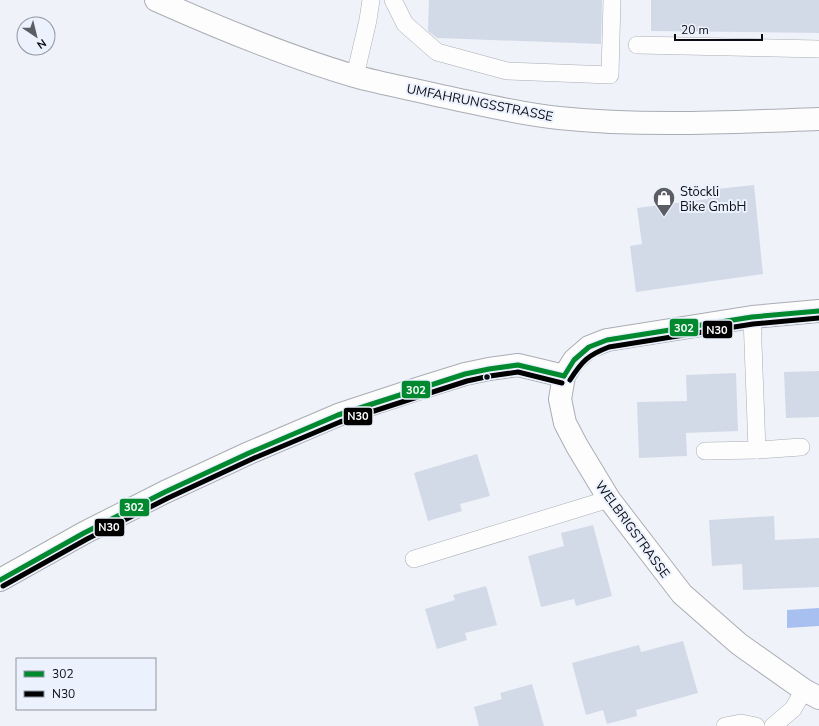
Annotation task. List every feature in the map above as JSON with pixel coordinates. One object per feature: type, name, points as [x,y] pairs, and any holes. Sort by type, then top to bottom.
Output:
[{"type":"street","name":"UMFAHRUNGSSTRASSE","points":[[156,0],[272,48],[355,76],[482,105],[559,118],[610,122],[819,119]]},
{"type":"street","name":"WELBRIGSTRASSE","points":[[812,694],[739,644],[682,594],[609,499],[577,446],[566,423],[560,398],[564,376],[574,360],[589,347],[607,340],[752,317],[819,311]]},
{"type":"street","points":[[0,580],[84,532],[165,492],[249,453],[338,415],[465,374],[489,369],[518,364],[564,376]]},
{"type":"lane","points":[[355,76],[371,0]]},
{"type":"lane","points":[[393,0],[405,24],[437,52],[507,71],[610,75],[612,0]]},
{"type":"lane","points":[[637,45],[819,49]]},
{"type":"lane","points":[[752,317],[757,450]]},
{"type":"lane","points":[[705,451],[801,447]]},
{"type":"lane","points":[[414,559],[609,499]]},
{"type":"lane","points":[[773,726],[812,694]]},
{"type":"lane","points":[[725,726],[741,723],[756,726]]},
{"type":"water","points":[[819,608],[819,626],[787,628],[787,610]]},
{"type":"building","points":[[429,0],[602,0],[601,44],[437,38],[428,31]]},
{"type":"building","points":[[651,0],[819,0],[819,33],[651,31]]},
{"type":"building","points":[[754,185],[763,274],[636,292],[630,246],[642,244],[637,208],[708,199],[707,190]]},
{"type":"building","points":[[819,371],[819,417],[786,418],[784,372]]},
{"type":"building","points":[[736,373],[738,431],[686,433],[687,456],[639,458],[637,402],[687,401],[686,375]]},
{"type":"building","points":[[477,454],[490,496],[460,504],[462,511],[428,521],[414,473]]},
{"type":"building","points":[[774,516],[775,540],[819,538],[819,587],[743,590],[742,564],[712,566],[709,520]]},
{"type":"building","points":[[593,525],[612,596],[576,606],[574,599],[541,607],[528,556],[564,546],[561,533]]},
{"type":"building","points":[[486,586],[497,625],[465,633],[467,640],[437,649],[425,609],[455,600],[453,595]]},
{"type":"building","points":[[683,641],[698,693],[636,710],[637,716],[607,724],[603,710],[586,715],[572,663],[639,645],[641,652]]},
{"type":"building","points":[[532,684],[544,726],[479,726],[474,707],[502,699],[500,693]]},
{"type":"transit line","name":"302","points":[[564,376],[574,360],[589,347],[607,340],[752,317],[819,311]]},
{"type":"transit line","name":"N30","points":[[570,380],[586,359],[609,347],[753,324],[819,318]]},
{"type":"transit line","name":"302","points":[[0,580],[84,533],[165,492],[249,453],[338,415],[465,374],[489,369],[518,365],[564,376]]},
{"type":"transit line","name":"N30","points":[[3,586],[87,539],[168,498],[252,459],[340,422],[467,381],[490,376],[518,372],[562,383]]},
{"type":"place","name":"Stöckli Bike GmbH","points":[[664,218]]}]
